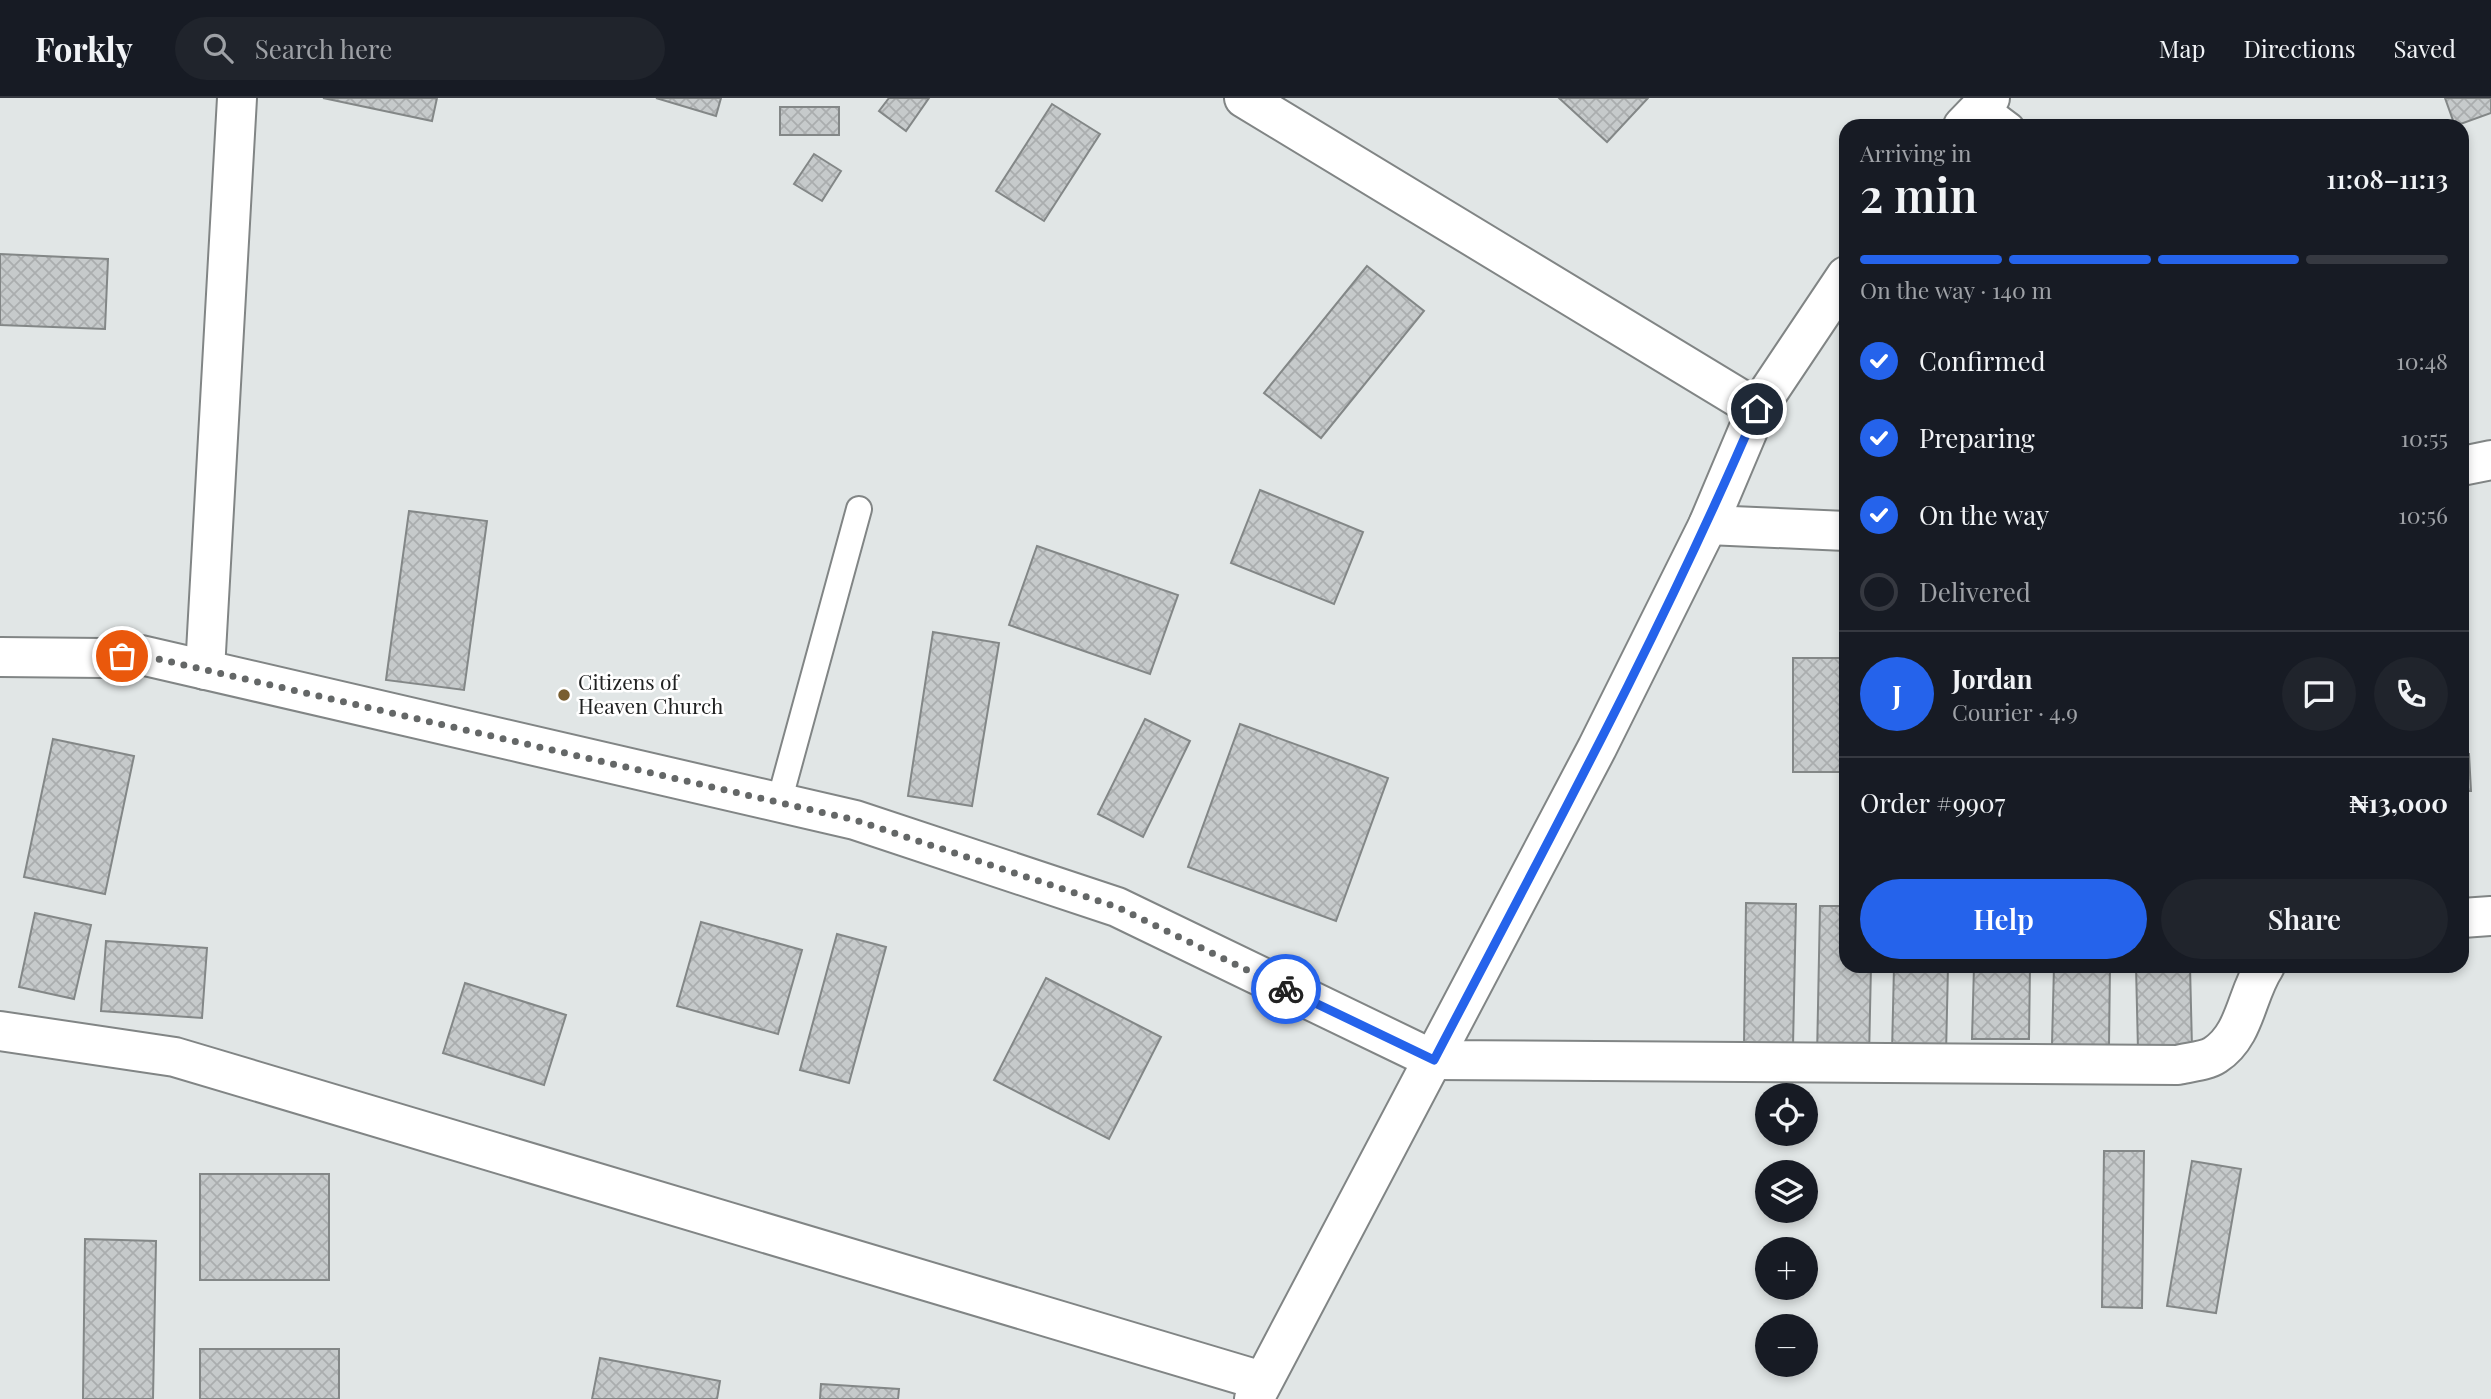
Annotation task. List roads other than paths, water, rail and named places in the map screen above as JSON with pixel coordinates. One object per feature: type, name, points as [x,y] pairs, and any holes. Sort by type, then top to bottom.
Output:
[{"type":"street","points":[[205,670],[237,98]]},
{"type":"street","points":[[1244,98],[1757,409]]},
{"type":"street","points":[[0,1031],[175,1057],[1258,1390],[1597,748],[1708,524],[1757,409],[1839,286]]},
{"type":"street","points":[[2469,465],[2491,460]]},
{"type":"street","points":[[1708,524],[1839,531]]},
{"type":"street","points":[[0,657],[103,658],[141,655],[855,820],[1117,907],[1434,1060],[2178,1065],[2214,1056],[2237,1035],[2253,983],[2260,973]]},
{"type":"street","points":[[2469,917],[2491,915]]},
{"type":"lane","points":[[779,802],[859,509]]},
{"type":"place","name":"Citizens of Heaven Church","points":[[564,695]]}]
